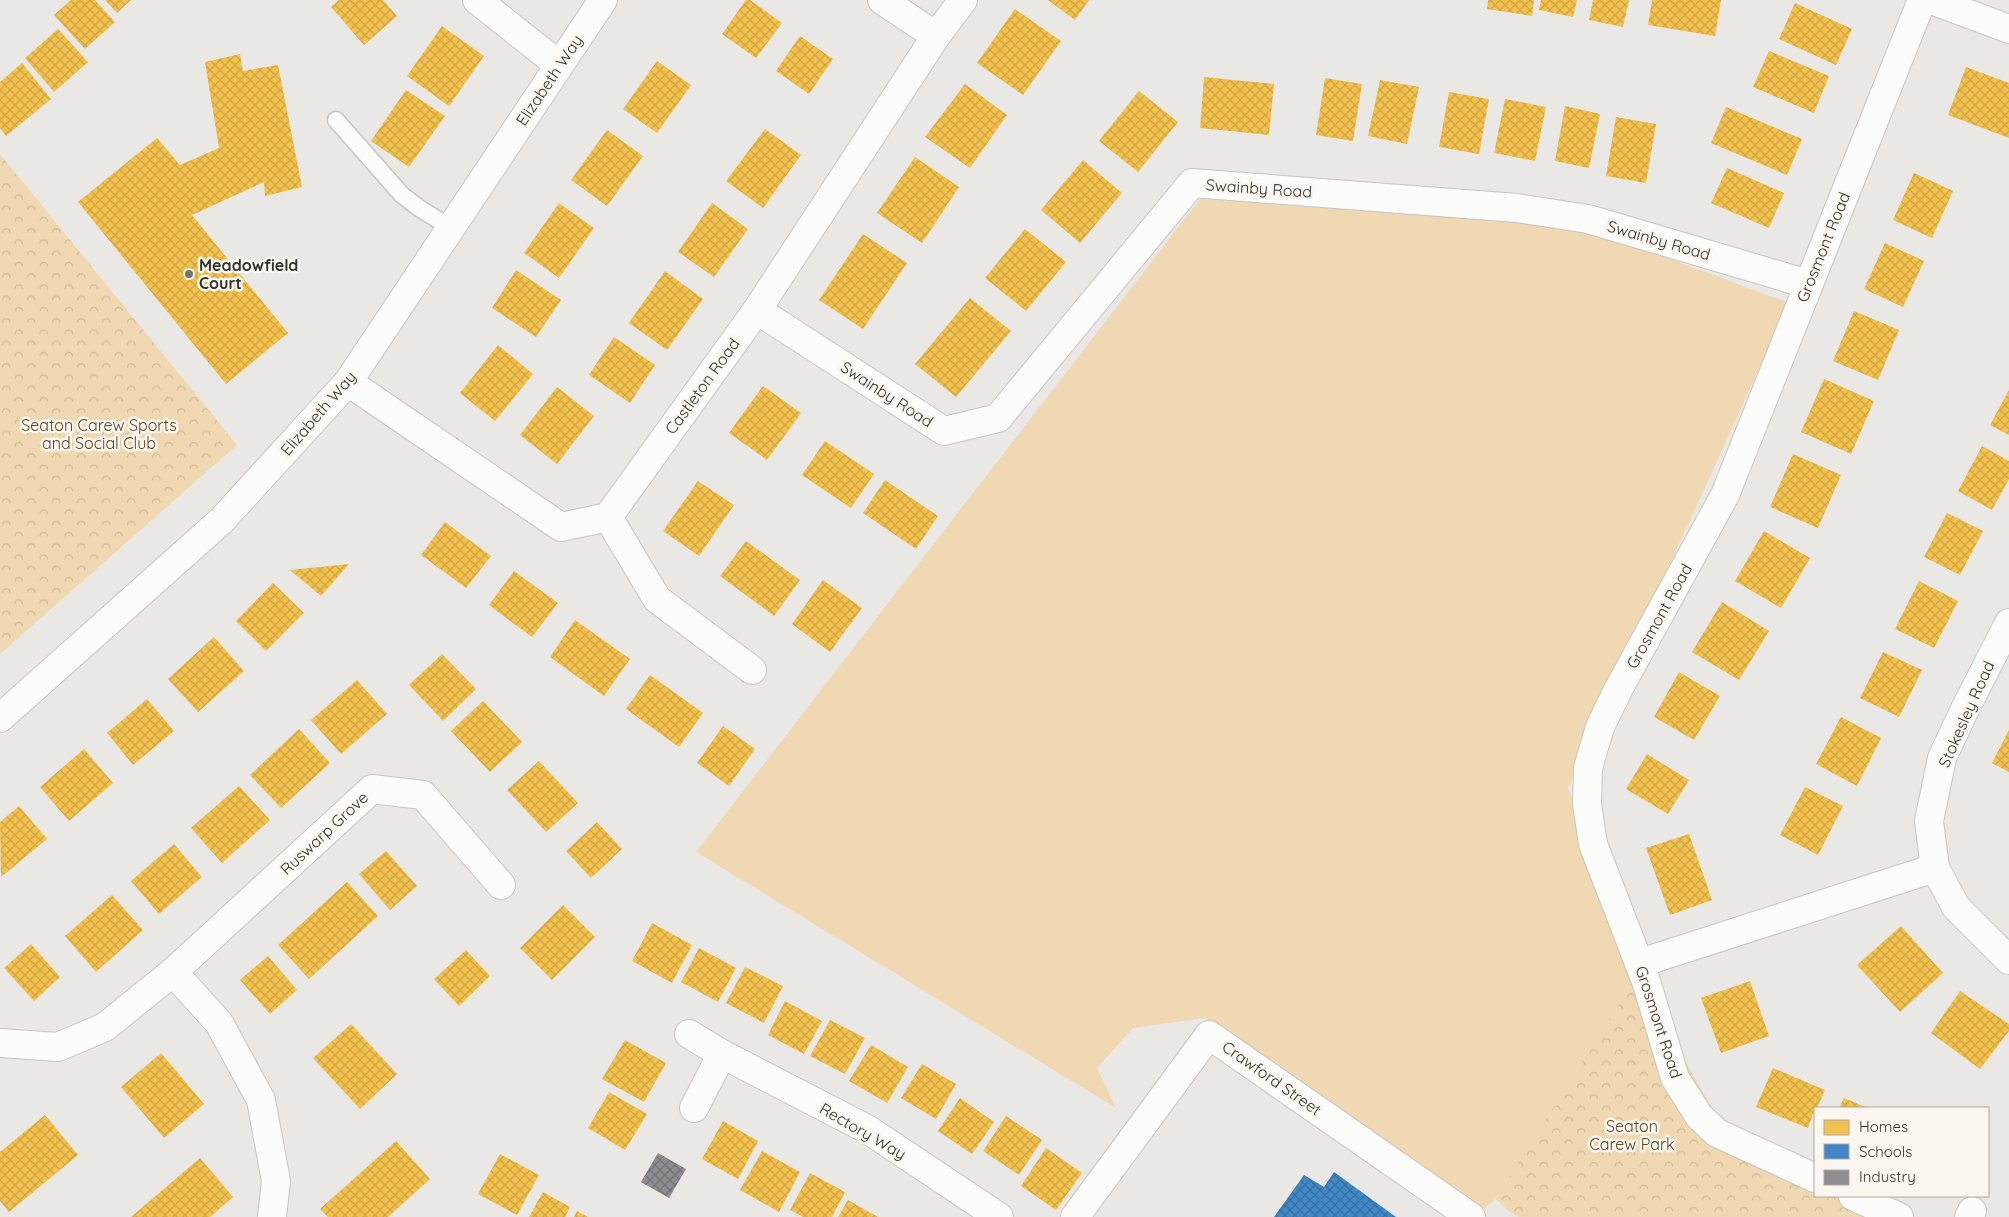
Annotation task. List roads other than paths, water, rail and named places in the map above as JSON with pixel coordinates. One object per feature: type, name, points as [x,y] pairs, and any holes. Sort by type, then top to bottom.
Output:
[{"type":"street","points":[[477,0],[559,65]]},
{"type":"street","name":"Elizabeth Way","points":[[0,718],[221,521],[348,382],[603,0]]},
{"type":"street","points":[[882,0],[936,36]]},
{"type":"street","name":"Castleton Road","points":[[608,517],[757,310],[936,36],[963,0]]},
{"type":"street","name":"Grosmont Road","points":[[1814,1178],[1717,1133],[1699,1116],[1674,1078],[1640,963],[1593,844],[1588,804],[1588,768],[1600,727],[1611,704],[1725,494],[1922,0]]},
{"type":"street","points":[[1931,0],[2009,29]]},
{"type":"street","name":"Swainby Road","points":[[757,310],[944,431],[998,418],[1192,183],[1517,208],[1588,219],[1808,284]]},
{"type":"street","points":[[348,382],[561,527],[608,517],[657,599],[752,670]]},
{"type":"street","name":"Stokesley Road","points":[[2009,623],[1942,758],[1929,821],[1935,868],[1956,907],[2009,960]]},
{"type":"street","name":"Ruswarp Grove","points":[[0,1042],[58,1047],[105,1027],[172,972],[372,789],[423,795],[500,885]]},
{"type":"street","points":[[1640,963],[1935,868]]},
{"type":"street","points":[[172,972],[219,1023],[261,1100],[276,1181],[272,1217]]},
{"type":"street","name":"Rectory Way","points":[[689,1034],[722,1054],[867,1129],[999,1217]]},
{"type":"street","name":"Crawford Street","points":[[1076,1217],[1209,1035],[1471,1217]]},
{"type":"street","points":[[694,1108],[722,1054]]},
{"type":"street","points":[[1855,1197],[1899,1217]]},
{"type":"lane","points":[[336,120],[402,195],[451,228]]},
{"type":"place","name":"Meadowfield Court","points":[[189,274]]},
{"type":"park label","name":"Seaton Carew Sports and Social Club","points":[[99,434]]},
{"type":"park label","name":"Seaton Carew Park","points":[[1632,1135]]}]
